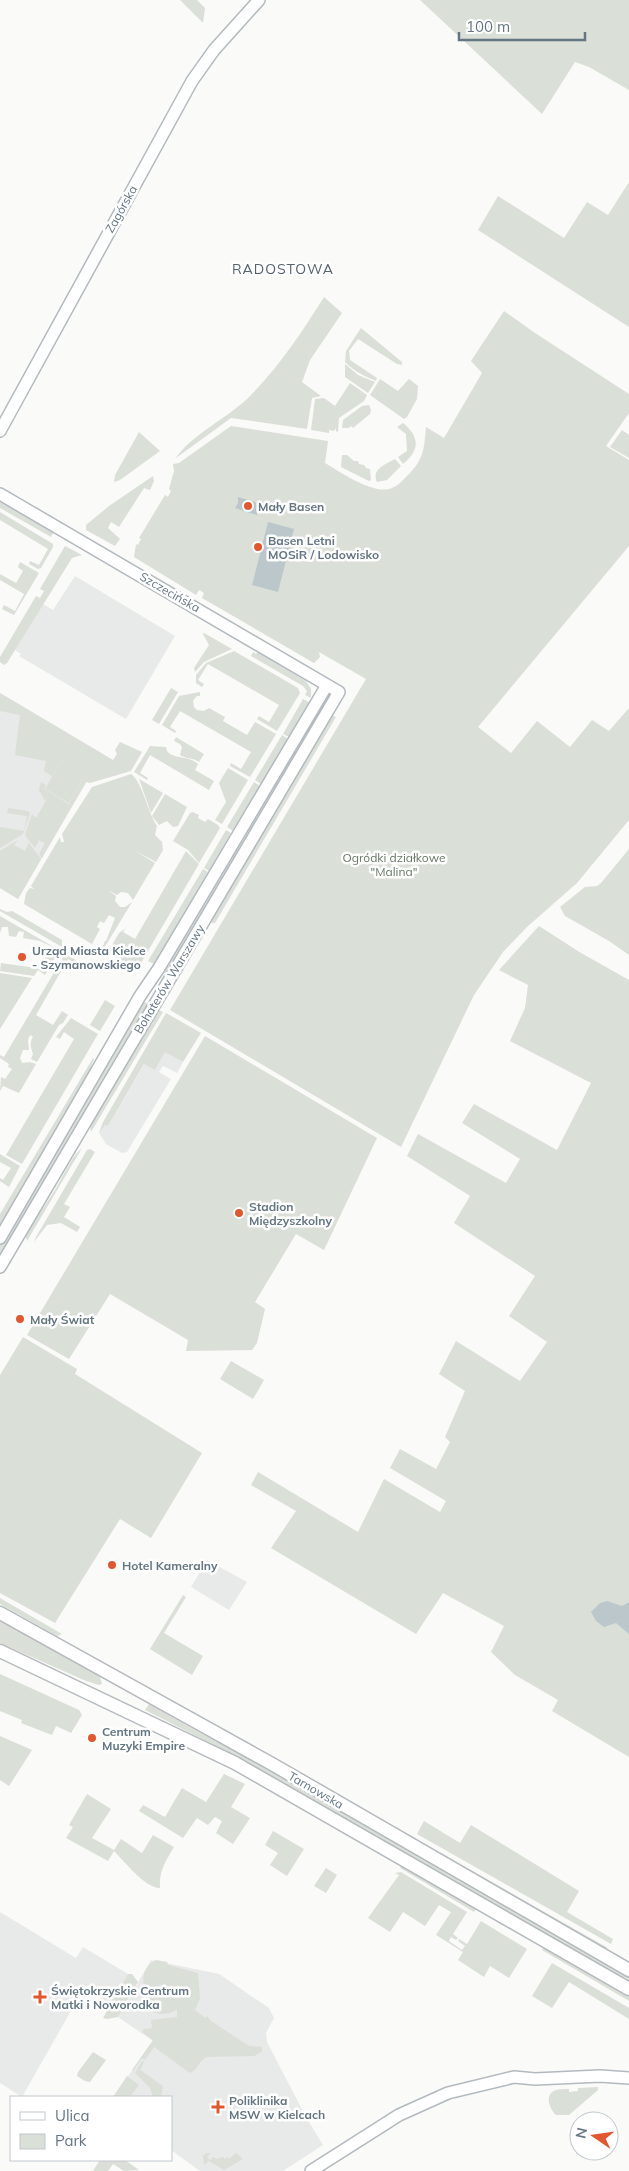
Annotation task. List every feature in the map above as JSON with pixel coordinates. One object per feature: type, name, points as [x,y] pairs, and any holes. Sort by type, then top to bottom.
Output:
[{"type":"main road","name":"Tarnowska","points":[[0,1614],[272,1764],[629,1970]]},
{"type":"main road","name":"Tarnowska","points":[[0,1651],[231,1761],[629,1989]]},
{"type":"street","name":"Zagórska","points":[[0,430],[192,81],[214,50],[259,0]]},
{"type":"street","name":"Szczecińska","points":[[0,494],[339,692]]},
{"type":"street","name":"Bohaterów Warszawy","points":[[0,1238],[82,1100],[143,991],[159,968],[327,685]]},
{"type":"street","name":"Bohaterów Warszawy","points":[[0,1267],[339,692]]},
{"type":"street","points":[[600,2076],[629,2071]]},
{"type":"street","points":[[311,2171],[399,2115],[448,2093],[514,2077],[600,2076],[629,2078]]},
{"type":"shaded area","name":"Mały Basen","points":[[238,497],[261,504],[257,509],[257,515],[235,508],[238,503]]},
{"type":"shaded area","points":[[268,522],[294,529],[278,592],[252,585]]},
{"type":"shaded area","points":[[75,576],[175,636],[126,719],[19,656],[21,654],[15,650],[43,604],[53,610]]},
{"type":"shaded area","points":[[0,693],[103,754],[18,899],[0,888]]},
{"type":"shaded area","points":[[165,1051],[183,1062],[177,1073],[163,1066],[159,1072],[171,1079],[127,1152],[122,1153],[106,1144],[99,1133],[105,1124],[108,1126],[145,1063]]},
{"type":"shaded area","points":[[207,1560],[247,1582],[229,1610],[191,1587]]},
{"type":"shaded area","points":[[607,1601],[622,1606],[629,1602],[629,1634],[616,1623],[604,1627],[596,1621],[591,1612],[600,1603]]},
{"type":"shaded area","name":"Świętokrzyskie Centrum Matki i Noworodka","points":[[0,1912],[76,1958],[83,1947],[128,1974],[110,2005],[84,1988],[23,2096],[0,2083]]},
{"type":"shaded area","points":[[151,1960],[219,1974],[269,2008],[274,2018],[266,2033],[267,2042],[306,2117],[323,2145],[283,2171],[200,2171],[172,2151],[172,2096],[114,2096],[153,2041],[118,2017]]},
{"type":"green space","points":[[180,0],[197,0],[205,8],[203,23]]},
{"type":"green space","points":[[420,0],[629,0],[629,90],[589,67],[575,62],[542,114]]},
{"type":"green space","points":[[629,182],[629,327],[478,230],[498,196],[564,238],[587,202],[608,215]]},
{"type":"green space","points":[[324,297],[342,313],[310,360],[302,382],[321,396],[312,398],[307,429],[231,418],[176,458],[190,442],[239,406],[259,387],[288,350]]},
{"type":"green space","name":"Ogródki działkowe \"Malina\"","points":[[504,311],[629,394],[629,413],[606,446],[629,460],[629,546],[478,727],[511,753],[537,721],[570,747],[592,720],[609,731],[629,708],[629,820],[577,883],[527,927],[503,952],[474,995],[401,1147],[170,1010],[366,679],[319,652],[320,657],[314,663],[202,598],[204,593],[199,590],[196,595],[134,557],[136,544],[138,545],[141,539],[139,538],[165,495],[168,497],[171,491],[169,489],[174,471],[173,464],[179,463],[231,426],[328,441],[325,463],[348,477],[376,489],[385,490],[396,486],[413,470],[420,459],[424,448],[426,427],[444,438],[482,373],[471,361]]},
{"type":"green space","points":[[361,328],[402,362],[402,365],[397,364],[358,339],[349,351],[350,360],[377,378],[376,381],[348,365],[345,362],[346,351]]},
{"type":"green space","points":[[345,364],[358,375],[375,382],[368,393],[345,377]]},
{"type":"green space","points":[[380,379],[398,391],[409,379],[418,386],[417,399],[404,419],[370,395]]},
{"type":"green space","points":[[350,383],[367,395],[364,401],[339,418],[338,432],[336,428],[334,431],[329,430],[329,433],[311,430],[315,399],[324,398],[335,406]]},
{"type":"green space","points":[[369,405],[370,414],[353,428],[351,426],[349,428],[342,428],[343,420],[362,406]]},
{"type":"green space","points":[[403,423],[413,433],[416,444],[413,454],[403,464],[398,457],[407,451],[406,434],[397,427]]},
{"type":"green space","points":[[622,430],[629,435],[629,458],[610,447]]},
{"type":"green space","points":[[139,432],[160,451],[120,480],[114,482],[115,475]]},
{"type":"green space","points":[[342,455],[347,455],[370,469],[371,480],[369,481],[341,467]]},
{"type":"green space","points":[[395,459],[401,466],[387,480],[377,482],[377,471],[383,465]]},
{"type":"green space","points":[[153,476],[154,481],[150,490],[144,488],[119,527],[111,522],[108,528],[120,539],[115,546],[86,530],[86,525],[109,506]]},
{"type":"green space","points":[[0,502],[54,532],[51,537],[0,508]]},
{"type":"green space","points":[[0,512],[53,544],[41,568],[38,569],[29,564],[30,561],[39,565],[48,549],[0,520]]},
{"type":"green space","points":[[65,546],[82,555],[72,558],[4,665],[0,662],[0,657],[36,596],[40,598],[44,591],[40,589]]},
{"type":"green space","points":[[20,562],[39,573],[14,615],[2,609],[4,605],[15,611],[24,594],[0,580],[0,574],[16,583],[23,571],[18,567]]},
{"type":"green space","points":[[204,633],[232,649],[204,662],[195,672],[194,668],[209,645]]},
{"type":"green space","points":[[234,651],[298,688],[300,693],[277,731],[257,719],[259,716],[269,722],[279,705],[208,664],[198,680],[204,684],[202,687],[196,683],[196,675],[206,663]]},
{"type":"green space","points":[[253,652],[256,654],[258,652],[306,681],[311,689],[311,698],[305,695],[307,691],[303,686],[251,656]]},
{"type":"green space","points":[[171,688],[178,692],[159,724],[152,720]]},
{"type":"green space","points":[[200,692],[200,696],[197,696],[193,701],[194,707],[197,710],[204,711],[209,708],[225,717],[223,721],[247,735],[255,722],[276,734],[250,777],[230,766],[231,763],[241,769],[251,752],[180,711],[170,727],[176,731],[175,733],[162,725],[179,696]]},
{"type":"green space","points":[[0,693],[113,760],[117,754],[115,750],[120,742],[142,752],[131,771],[90,783],[86,782],[42,858],[39,854],[45,843],[39,840],[35,848],[25,835],[32,814],[36,818],[47,799],[45,801],[39,790],[41,782],[46,785],[44,789],[69,804],[87,772],[69,803],[45,789],[72,742],[52,776],[44,771],[46,761],[15,755],[20,715],[0,711]]},
{"type":"green space","points":[[303,699],[309,702],[289,737],[283,734]]},
{"type":"green space","points":[[317,706],[323,710],[167,975],[163,970]]},
{"type":"green space","points":[[331,715],[336,717],[215,923],[211,923],[221,901]]},
{"type":"green space","points":[[282,735],[288,739],[261,784],[255,780]]},
{"type":"green space","points":[[176,737],[204,754],[199,762],[180,755],[182,747],[174,741]]},
{"type":"green space","points":[[150,746],[166,747],[167,751],[174,756],[194,761],[198,764],[195,770],[214,781],[209,790],[150,755],[140,773],[148,778],[147,780],[134,772]]},
{"type":"green space","points":[[228,768],[248,780],[222,824],[215,820],[226,802],[219,783]]},
{"type":"green space","points":[[131,774],[142,790],[157,826],[155,835],[162,842],[163,850],[156,862],[134,850],[155,863],[133,900],[128,893],[121,892],[117,895],[108,890],[116,896],[115,901],[120,907],[125,907],[132,902],[103,950],[99,946],[104,945],[115,918],[109,915],[104,923],[100,921],[97,927],[100,929],[92,944],[24,904],[26,893],[30,888],[34,889],[31,886],[60,837],[61,842],[64,842],[62,834],[92,787]]},
{"type":"green space","points":[[139,779],[163,793],[151,813]]},
{"type":"green space","points":[[254,782],[260,786],[233,831],[227,827]]},
{"type":"green space","points":[[165,794],[187,807],[178,826],[173,827],[167,821],[159,825],[152,816]]},
{"type":"green space","points":[[8,808],[28,811],[30,813],[24,831],[27,816],[7,813]]},
{"type":"green space","points":[[193,812],[199,815],[198,818],[205,822],[208,819],[220,828],[199,863],[188,850],[173,841],[190,813]]},
{"type":"green space","points":[[0,827],[24,831],[23,834],[0,848]]},
{"type":"green space","points":[[226,830],[231,833],[209,871],[204,868]]},
{"type":"green space","points":[[18,840],[14,845],[25,851],[29,843],[41,859],[18,899],[0,888],[0,851]]},
{"type":"green space","points":[[629,849],[629,955],[609,941],[565,916],[560,907],[585,887],[597,886],[601,883]]},
{"type":"green space","points":[[186,851],[199,864],[138,968],[133,968],[108,952],[119,933],[126,928],[123,932],[135,939]]},
{"type":"green space","points":[[203,869],[208,872],[154,964],[148,961]]},
{"type":"green space","points":[[0,909],[7,912],[12,911],[62,940],[62,947],[0,911]]},
{"type":"green space","points":[[0,916],[59,950],[40,941],[23,938],[24,932],[19,931],[16,937],[9,936],[8,927],[2,927],[0,933]]},
{"type":"green space","points":[[539,926],[581,953],[629,980],[629,1757],[552,1711],[558,1700],[515,1675],[491,1652],[504,1626],[443,1593],[416,1634],[271,1548],[296,1511],[251,1485],[258,1472],[358,1532],[384,1479],[440,1512],[446,1501],[390,1468],[400,1449],[436,1469],[450,1442],[445,1437],[465,1391],[439,1374],[456,1341],[520,1381],[547,1342],[509,1316],[535,1276],[454,1223],[470,1196],[407,1156],[418,1134],[506,1183],[520,1159],[462,1123],[474,1104],[557,1150],[591,1083],[510,1041],[525,1008],[528,985],[499,970]]},
{"type":"green space","points":[[46,951],[56,956],[45,975],[38,970],[34,976],[0,971],[1,963],[43,969]]},
{"type":"green space","points":[[65,954],[83,964],[81,967],[68,959],[36,1015],[53,1025],[62,1011],[68,1015],[63,1023],[59,1025],[37,1062],[31,1059],[33,1054],[31,1043],[33,1037],[30,1035],[28,1040],[29,1050],[23,1050],[20,1058],[22,1063],[30,1062],[36,1064],[19,1093],[3,1086],[0,1091],[1,1077],[5,1079],[12,1069],[8,1067],[9,1064],[0,1058],[0,1055],[4,1057]]},
{"type":"green space","points":[[0,973],[32,978],[0,1029]]},
{"type":"green space","points":[[105,1000],[115,1006],[100,1031],[90,1025]]},
{"type":"green space","points":[[143,1001],[149,1005],[0,1257],[0,1245]]},
{"type":"green space","points":[[157,1009],[163,1012],[91,1132],[90,1125]]},
{"type":"green space","points":[[166,1013],[201,1033],[183,1062],[165,1052],[155,1070],[144,1064],[108,1126],[105,1125],[99,1133],[103,1122]]},
{"type":"green space","points":[[71,1018],[98,1034],[22,1164],[6,1155],[74,1039],[64,1032],[60,1039],[56,1037]]},
{"type":"green space","points":[[205,1036],[377,1138],[324,1250],[296,1234],[255,1302],[265,1309],[257,1343],[252,1350],[186,1351],[188,1340],[110,1294],[69,1359],[27,1335]]},
{"type":"green space","points":[[93,1058],[84,1084],[0,1226],[0,1214]]},
{"type":"green space","points":[[82,1148],[27,1241],[25,1235],[55,1190],[70,1162]]},
{"type":"green space","points":[[90,1149],[95,1152],[64,1204],[70,1207],[64,1217],[80,1227],[77,1232],[61,1223],[47,1225],[34,1242],[87,1150]]},
{"type":"green space","points":[[0,1154],[20,1166],[9,1187],[0,1181],[0,1178],[3,1180],[11,1168],[0,1162]]},
{"type":"green space","points":[[23,1337],[77,1369],[75,1374],[202,1453],[151,1538],[120,1519],[55,1623],[0,1593],[0,1375]]},
{"type":"green space","points":[[231,1361],[264,1380],[253,1399],[220,1379]]},
{"type":"green space","points":[[183,1595],[186,1597],[164,1633],[203,1656],[192,1675],[150,1649]]},
{"type":"green space","points":[[0,1598],[62,1634],[57,1636],[0,1604]]},
{"type":"green space","points":[[0,1619],[96,1673],[100,1677],[102,1684],[99,1685],[86,1681],[0,1643]]},
{"type":"green space","points":[[0,1674],[79,1710],[82,1715],[71,1733],[56,1726],[52,1735],[21,1723],[22,1720],[0,1711]]},
{"type":"green space","points":[[149,1704],[262,1765],[629,1976],[629,1980],[584,1957],[230,1753],[145,1710]]},
{"type":"green space","points":[[0,1736],[32,1750],[9,1786],[0,1780]]},
{"type":"green space","points":[[224,1774],[245,1784],[231,1807],[250,1818],[233,1844],[216,1833],[222,1821],[215,1817],[208,1825],[197,1818],[183,1838],[139,1811],[143,1805],[165,1817],[182,1788],[206,1802]]},
{"type":"green space","points":[[87,1794],[111,1809],[92,1838],[114,1850],[121,1839],[142,1853],[153,1835],[174,1847],[165,1862],[160,1888],[154,1887],[141,1879],[114,1851],[108,1861],[66,1838],[73,1827],[69,1825]]},
{"type":"green space","points":[[342,1797],[608,1948],[604,1948]]},
{"type":"green space","points":[[424,1821],[460,1843],[471,1825],[579,1891],[567,1912],[613,1939],[611,1944],[417,1834]]},
{"type":"green space","points":[[273,1831],[304,1849],[287,1876],[270,1865],[278,1853],[265,1845]]},
{"type":"green space","points":[[403,1864],[477,1907],[474,1912],[400,1868]]},
{"type":"green space","points":[[326,1868],[337,1875],[326,1893],[314,1886]]},
{"type":"green space","points":[[401,1872],[467,1912],[453,1934],[458,1938],[456,1940],[451,1937],[449,1941],[462,1950],[465,1946],[458,1941],[459,1939],[467,1944],[481,1921],[527,1949],[509,1978],[490,1966],[484,1977],[458,1960],[463,1952],[436,1935],[451,1912],[439,1905],[425,1926],[403,1912],[390,1932],[368,1918],[399,1875],[395,1873]]},
{"type":"green space","points":[[544,1946],[629,1997],[629,2001],[542,1950]]},
{"type":"green space","points":[[156,1960],[198,1973],[200,1999],[195,2010],[205,2018],[207,2016],[211,2021],[249,2046],[262,2047],[262,2052],[254,2056],[207,2057],[190,2073],[154,2047],[145,2060],[142,2058],[133,2071],[153,2040],[142,2032],[144,2029],[152,2028],[151,2020],[177,2017],[177,2009],[168,2013],[157,2014],[152,2011],[149,2004],[144,1976],[146,1970]]},
{"type":"green space","points":[[552,1963],[629,2008],[629,2019],[569,1982],[552,2008],[532,1996]]},
{"type":"green space","points":[[128,1974],[132,1974],[138,1982],[118,2017],[103,2018]]},
{"type":"green space","points":[[93,2052],[106,2060],[90,2082],[77,2076]]},
{"type":"green space","points":[[142,2061],[144,2062],[140,2070],[163,2086],[161,2096],[153,2096],[150,2088],[135,2073]]},
{"type":"green space","points":[[127,2076],[139,2085],[131,2096],[114,2096]]},
{"type":"green space","points":[[598,2087],[598,2090],[574,2111],[569,2111],[569,2115],[556,2115],[549,2102],[552,2092],[560,2089],[569,2089],[569,2092],[578,2091],[578,2088]]},
{"type":"green space","points":[[206,2153],[211,2153],[207,2157],[210,2160],[214,2157],[216,2159],[223,2157],[225,2159],[227,2157],[229,2159],[236,2153],[243,2159],[224,2170],[209,2161],[204,2165],[203,2156]]},
{"type":"green space","points":[[99,2161],[126,2161],[139,2170],[124,2171],[113,2164],[108,2171],[93,2171]]},
{"type":"place","name":"Mały Basen","points":[[248,506]]},
{"type":"place","name":"Basen Letni MOSiR / Lodowisko","points":[[258,547]]},
{"type":"place","name":"Urząd Miasta Kielce - Szymanowskiego","points":[[22,957]]},
{"type":"place","name":"Stadion Międzyszkolny","points":[[239,1213]]},
{"type":"place","name":"Mały Świat","points":[[20,1319]]},
{"type":"place","name":"Hotel Kameralny","points":[[112,1565]]},
{"type":"place","name":"Centrum Muzyki Empire","points":[[92,1738]]},
{"type":"place","name":"Świętokrzyskie Centrum Matki i Noworodka","points":[[40,1997]]},
{"type":"place","name":"Poliklinika MSW w Kielcach","points":[[218,2107]]},
{"type":"district","name":"RADOSTOWA","points":[[283,269]]}]
